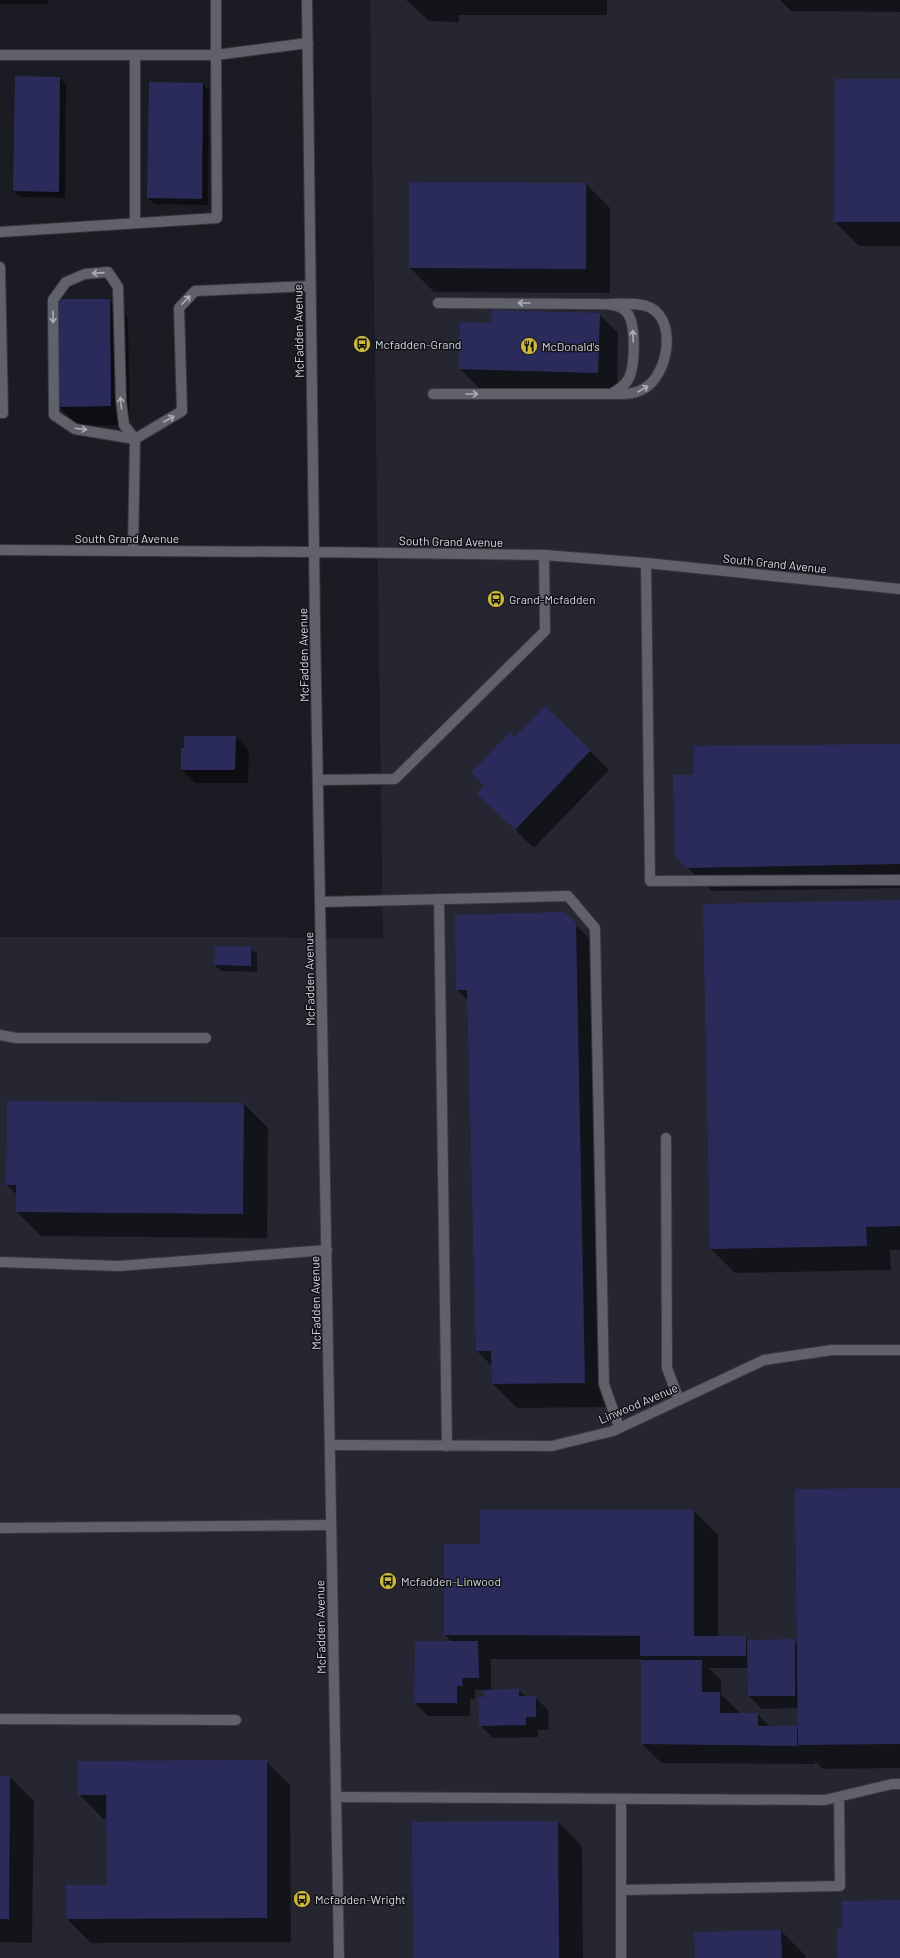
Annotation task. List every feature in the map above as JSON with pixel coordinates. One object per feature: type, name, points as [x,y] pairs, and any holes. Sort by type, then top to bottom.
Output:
[{"type":"main road","points":[[0,232],[217,218],[216,0]]},
{"type":"main road","name":"McFadden Avenue","points":[[307,0],[314,552],[339,1958]]},
{"type":"main road","points":[[0,55],[216,55],[308,44]]},
{"type":"main road","points":[[135,55],[135,223]]},
{"type":"main road","points":[[0,267],[2,413],[0,413]]},
{"type":"main road","points":[[133,551],[135,439],[124,425],[121,401],[118,287],[108,272],[85,274],[66,282],[53,300],[54,415],[75,429],[135,439],[182,411],[179,308],[195,291],[310,286]]},
{"type":"main road","points":[[433,394],[635,393],[646,388],[657,376],[664,357],[666,331],[662,318],[650,307],[637,305],[438,302]]},
{"type":"main road","points":[[611,304],[628,313],[633,331],[634,353],[629,377],[621,388],[611,394]]},
{"type":"main road","name":"South Grand Avenue","points":[[0,550],[314,552],[544,556],[646,563],[900,589]]},
{"type":"main road","points":[[318,780],[395,779],[545,631],[544,556]]},
{"type":"main road","points":[[646,563],[650,881],[900,880]]},
{"type":"main road","points":[[320,902],[568,896],[595,928],[604,1384],[619,1428]]},
{"type":"main road","points":[[439,899],[447,1446]]},
{"type":"main road","points":[[0,1035],[16,1038],[206,1038]]},
{"type":"main road","points":[[666,1138],[667,1368],[679,1400]]},
{"type":"main road","points":[[0,1262],[119,1266],[327,1250]]},
{"type":"main road","name":"Linwood Avenue","points":[[330,1445],[552,1446],[619,1428],[764,1360],[832,1350],[900,1350]]},
{"type":"main road","points":[[0,1528],[331,1525]]},
{"type":"main road","points":[[0,1719],[236,1720]]},
{"type":"main road","points":[[336,1797],[825,1800],[892,1784],[900,1784]]},
{"type":"main road","points":[[621,1890],[840,1886],[839,1797]]},
{"type":"main road","points":[[620,1799],[621,1958]]},
{"type":"shaded area","points":[[370,0],[900,0],[900,1958],[0,1958],[0,937],[248,937],[383,939]]},
{"type":"building","points":[[15,76],[60,77],[59,192],[13,191]]},
{"type":"building","points":[[835,79],[900,79],[900,222],[834,222]]},
{"type":"building","points":[[149,82],[203,83],[202,199],[147,198]]},
{"type":"building","points":[[409,182],[586,183],[586,269],[409,268]]},
{"type":"building","points":[[57,299],[110,299],[111,406],[58,407]]},
{"type":"building","name":"McDonald's","points":[[492,310],[600,313],[598,373],[459,369],[460,322],[491,323]]},
{"type":"building","points":[[545,706],[591,750],[515,830],[477,794],[484,785],[471,773],[510,732],[515,737]]},
{"type":"building","points":[[184,736],[236,736],[235,770],[181,770],[181,748],[184,748]]},
{"type":"building","points":[[900,744],[900,864],[687,868],[675,857],[673,775],[694,775],[694,746]]},
{"type":"building","points":[[900,900],[900,1226],[866,1227],[867,1246],[710,1249],[703,904]]},
{"type":"building","points":[[565,912],[576,923],[585,1383],[492,1384],[491,1351],[476,1351],[467,990],[456,990],[455,915]]},
{"type":"building","points":[[215,946],[251,947],[251,966],[214,965]]},
{"type":"building","points":[[7,1101],[244,1103],[243,1214],[16,1212],[16,1185],[6,1185]]},
{"type":"building","points":[[900,1488],[900,1744],[798,1745],[795,1489]]},
{"type":"building","points":[[480,1510],[694,1510],[694,1636],[444,1635],[444,1544],[480,1544]]},
{"type":"building","points":[[640,1636],[746,1636],[746,1656],[640,1656]]},
{"type":"building","points":[[795,1639],[795,1696],[748,1696],[747,1640]]},
{"type":"building","points":[[415,1641],[478,1641],[479,1678],[462,1678],[463,1686],[457,1686],[457,1703],[414,1703]]},
{"type":"building","points":[[641,1660],[702,1660],[702,1692],[720,1692],[720,1713],[758,1713],[758,1726],[797,1726],[797,1746],[641,1744]]},
{"type":"building","points":[[519,1689],[519,1696],[536,1696],[536,1717],[526,1717],[526,1725],[479,1726],[478,1697],[485,1697],[484,1690]]},
{"type":"building","points":[[267,1760],[267,1918],[66,1919],[66,1885],[107,1885],[106,1795],[78,1795],[78,1761]]},
{"type":"building","points":[[0,1776],[10,1776],[9,1919],[0,1919]]},
{"type":"building","points":[[558,1821],[559,1958],[413,1958],[412,1822]]},
{"type":"building","points":[[900,1900],[900,1958],[838,1958],[837,1929],[842,1929],[842,1901]]},
{"type":"building","points":[[781,1930],[782,1958],[695,1958],[694,1932]]},
{"type":"place","name":"Mcfadden-Grand","points":[[362,344]]},
{"type":"place","name":"McDonald's","points":[[529,346]]},
{"type":"place","name":"Grand-Mcfadden","points":[[496,599]]},
{"type":"place","name":"Mcfadden-Linwood","points":[[388,1581]]},
{"type":"place","name":"Mcfadden-Wright","points":[[302,1899]]}]
